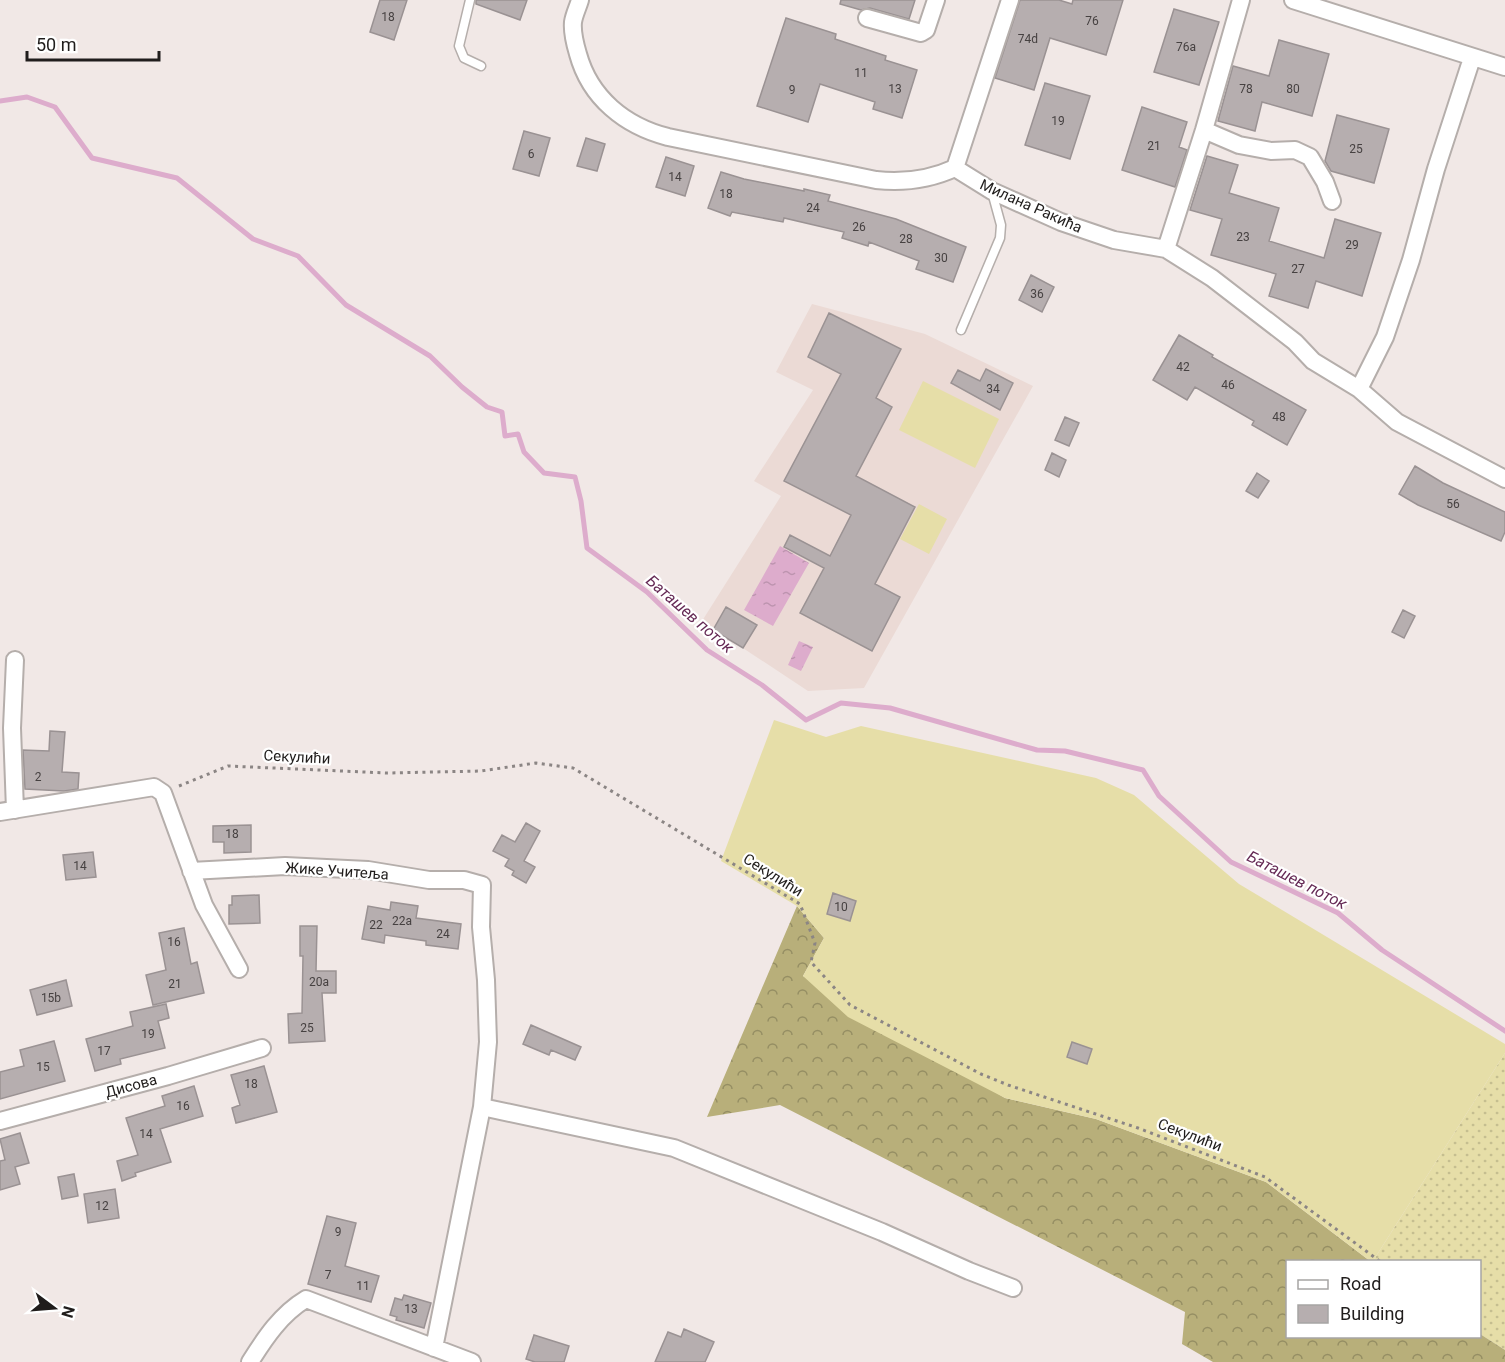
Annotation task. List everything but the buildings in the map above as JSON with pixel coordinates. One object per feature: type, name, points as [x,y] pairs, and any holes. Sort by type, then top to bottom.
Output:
[{"type":"street","points":[[580,0],[573,22],[584,74],[607,105],[640,128],[668,137],[876,180],[911,181],[955,168],[1010,0]]},
{"type":"street","points":[[867,18],[921,33],[926,30],[936,0]]},
{"type":"street","points":[[1167,249],[1241,0]]},
{"type":"street","points":[[1293,0],[1505,67]]},
{"type":"street","points":[[1359,389],[1385,337],[1404,282],[1436,169],[1472,58]]},
{"type":"street","points":[[1204,130],[1239,145],[1271,151],[1294,150],[1310,157],[1325,182],[1332,201]]},
{"type":"street","name":"Милана Ракића","points":[[955,168],[992,192],[1061,222],[1114,240],[1167,249],[1212,278],[1295,342],[1313,361],[1359,389],[1396,422],[1505,479]]},
{"type":"street","points":[[15,660],[7,811],[154,787],[163,793],[204,905],[239,969]]},
{"type":"street","name":"Жике Учитеља","points":[[191,871],[297,867],[368,870],[429,880],[464,880],[482,885],[481,927],[488,1042],[482,1107]]},
{"type":"street","name":"Дисова","points":[[0,1121],[262,1048]]},
{"type":"street","points":[[434,1348],[482,1107],[674,1148],[1013,1288]]},
{"type":"street","points":[[250,1362],[266,1336],[291,1308],[306,1299],[472,1362]]},
{"type":"lane","points":[[470,2],[460,51],[468,62],[480,66]]},
{"type":"lane","points":[[961,330],[1000,238],[1001,225],[992,192]]},
{"type":"path","name":"Секулићи","points":[[163,793],[228,766],[387,773],[481,771],[536,763],[573,768],[800,904],[815,943],[811,962],[850,1005],[981,1074],[1138,1128],[1265,1177],[1378,1260]]},
{"type":"shaded area","points":[[812,304],[925,334],[1033,386],[864,688],[808,691],[702,621],[781,496],[754,481],[813,390],[776,372]]},
{"type":"shaded area","points":[[923,381],[999,419],[975,468],[899,430]]},
{"type":"shaded area","points":[[919,504],[947,519],[929,554],[900,539]]},
{"type":"shaded area","points":[[774,720],[826,737],[861,726],[1096,778],[1134,795],[1239,884],[1505,1044],[1505,1053],[1374,1260],[1369,1260],[1266,1182],[1096,1119],[1005,1098],[848,1017],[803,976],[824,938],[797,906],[721,861]]},
{"type":"shaded area","points":[[1505,1053],[1505,1350],[1481,1335],[1481,1260],[1374,1260]]},
{"type":"green space","points":[[797,906],[824,938],[803,976],[1005,1098],[1096,1119],[1266,1182],[1369,1260],[1286,1260],[1286,1338],[1481,1338],[1481,1335],[1505,1350],[1505,1362],[1213,1362],[1182,1344],[1185,1312],[780,1105],[707,1117]]},
{"type":"water","points":[[780,546],[809,563],[773,626],[744,610]]},
{"type":"water","points":[[799,641],[813,647],[801,671],[788,665]]},
{"type":"waterway","name":"Баташев поток","points":[[0,101],[27,97],[55,107],[92,158],[177,178],[253,239],[298,256],[346,305],[430,356],[487,407],[502,412],[505,436],[518,434],[524,452],[544,473],[575,477],[581,501],[587,548],[647,592],[707,650],[762,685],[806,720],[841,703],[890,708],[1037,750],[1065,751],[1143,770],[1159,796],[1231,862],[1338,913],[1382,950],[1505,1031]]}]
